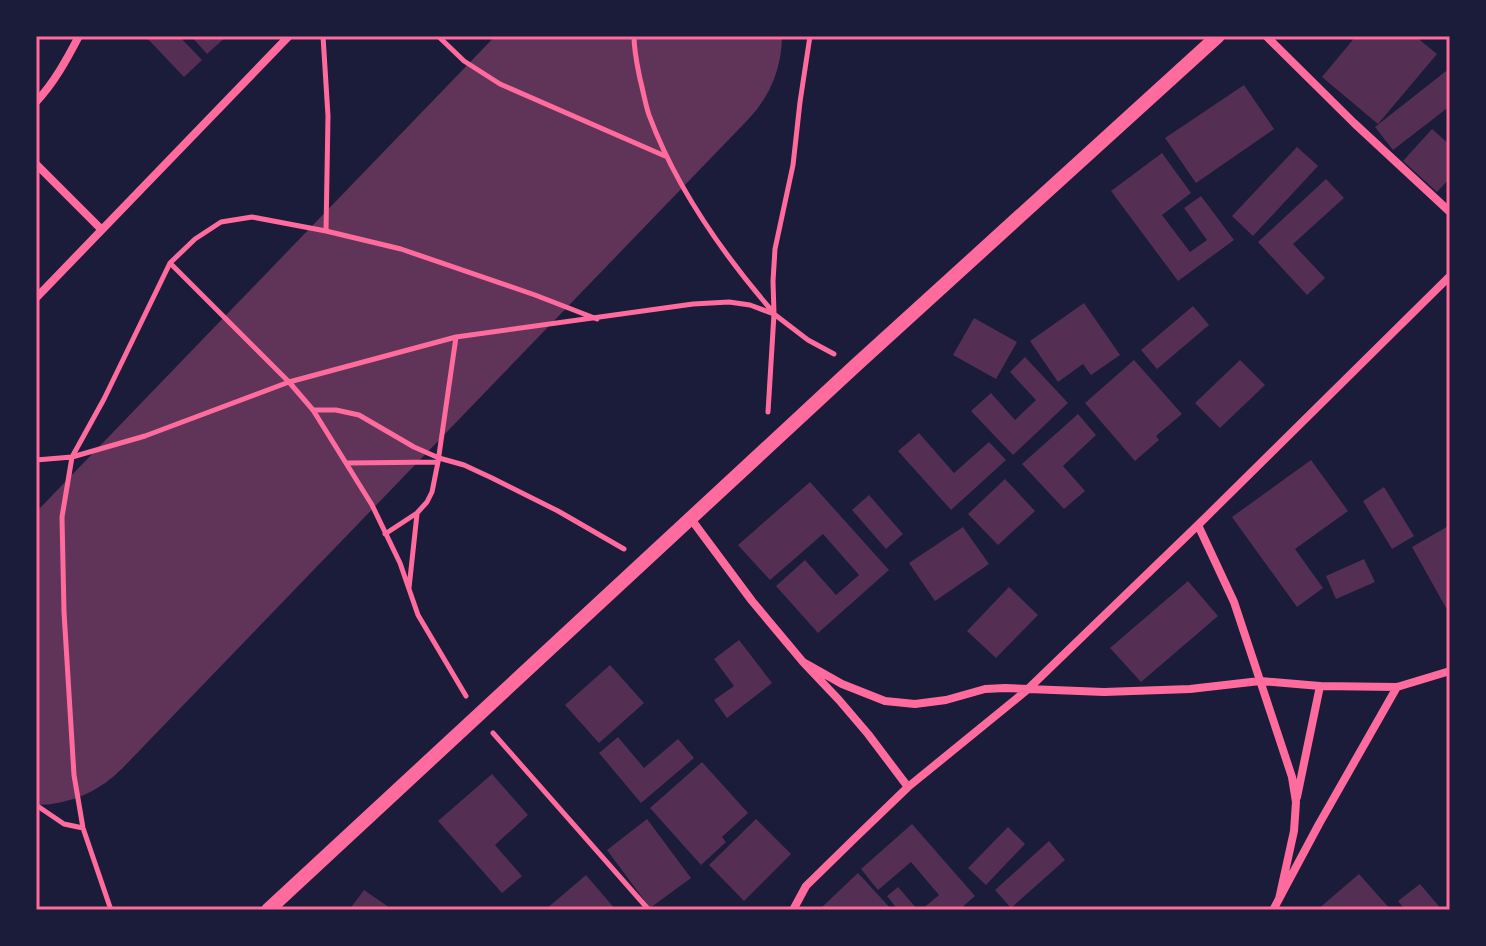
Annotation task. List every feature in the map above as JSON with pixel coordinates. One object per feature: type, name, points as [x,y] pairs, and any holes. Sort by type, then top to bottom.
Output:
[{"type":"street","points":[[36,102],[67,59],[79,36]]},
{"type":"street","points":[[36,298],[289,36]]},
{"type":"street","points":[[268,910],[855,366],[1218,36]]},
{"type":"street","points":[[1266,36],[1450,212]]},
{"type":"street","points":[[36,164],[101,229]]},
{"type":"street","points":[[793,910],[806,886],[908,787],[1027,690],[1450,276]]},
{"type":"street","points":[[691,519],[752,601],[858,723],[908,787]]},
{"type":"street","points":[[1198,525],[1234,602],[1292,777],[1296,802]]},
{"type":"street","points":[[803,662],[842,684],[885,701],[915,704],[946,700],[985,689],[1104,692],[1190,689],[1260,681],[1397,687],[1450,671]]},
{"type":"street","points":[[1279,899],[1320,686]]},
{"type":"street","points":[[1273,910],[1397,687]]},
{"type":"path","points":[[323,36],[328,116],[326,231]]},
{"type":"path","points":[[438,36],[464,61],[500,84],[667,157]]},
{"type":"path","points":[[634,36],[634,50],[648,112],[667,157],[707,227],[774,314],[808,340],[855,366]]},
{"type":"path","points":[[763,451],[771,381],[775,249],[793,165],[810,36]]},
{"type":"path","points":[[111,910],[83,828],[74,775],[64,612],[62,517],[72,457],[104,399],[170,263],[195,239],[221,222],[252,217],[401,249],[597,319]]},
{"type":"path","points":[[170,263],[313,410],[372,505],[418,615],[478,716],[649,910]]},
{"type":"path","points":[[36,460],[72,457],[145,436],[289,382],[456,337],[693,304],[729,302],[750,305],[774,314]]},
{"type":"path","points":[[385,534],[417,513],[432,492],[456,337]]},
{"type":"path","points":[[313,410],[336,410],[359,415],[439,460]]},
{"type":"path","points":[[347,463],[439,460],[464,465],[600,533],[645,562]]},
{"type":"path","points":[[409,589],[417,513]]},
{"type":"path","points":[[36,805],[64,824],[83,828]]},
{"type":"building","points":[[145,36],[179,36],[202,60],[184,77]]},
{"type":"building","points":[[191,36],[227,36],[207,54]]},
{"type":"building","points":[[1356,36],[1415,36],[1437,54],[1378,124],[1322,77]]},
{"type":"building","points":[[1446,71],[1450,76],[1450,106],[1393,150],[1375,127]]},
{"type":"building","points":[[1244,85],[1274,129],[1196,183],[1165,138]]},
{"type":"building","points":[[1432,129],[1450,145],[1450,178],[1437,192],[1403,161]]},
{"type":"building","points":[[1297,147],[1318,166],[1253,236],[1232,216]]},
{"type":"building","points":[[1162,153],[1191,193],[1162,215],[1190,252],[1207,240],[1184,208],[1201,196],[1234,240],[1178,281],[1111,191]]},
{"type":"building","points":[[1326,179],[1344,198],[1293,244],[1325,278],[1307,295],[1258,242]]},
{"type":"building","points":[[1084,303],[1120,355],[1091,375],[1083,364],[1058,382],[1030,341]]},
{"type":"building","points":[[1193,306],[1209,325],[1157,369],[1141,350]]},
{"type":"building","points":[[974,318],[1017,342],[996,379],[953,355]]},
{"type":"building","points":[[1025,357],[1068,403],[1013,455],[971,411],[991,393],[1015,420],[1036,400],[1010,372]]},
{"type":"building","points":[[1134,360],[1182,414],[1156,436],[1159,440],[1135,461],[1085,403]]},
{"type":"building","points":[[1240,360],[1265,385],[1220,428],[1195,403]]},
{"type":"building","points":[[1078,414],[1096,435],[1063,466],[1085,491],[1064,509],[1022,464]]},
{"type":"building","points":[[919,433],[954,473],[989,442],[1006,460],[951,510],[898,451]]},
{"type":"building","points":[[1311,460],[1348,511],[1295,549],[1323,588],[1297,607],[1232,517]]},
{"type":"building","points":[[1005,479],[1035,511],[998,545],[968,514]]},
{"type":"building","points":[[810,482],[889,570],[818,633],[776,586],[805,560],[836,595],[859,575],[823,534],[770,580],[738,545]]},
{"type":"building","points":[[1384,487],[1414,536],[1392,549],[1363,501]]},
{"type":"building","points":[[869,495],[903,534],[886,549],[852,510]]},
{"type":"building","points":[[1450,525],[1450,615],[1412,547]]},
{"type":"building","points":[[963,527],[989,564],[935,601],[909,563]]},
{"type":"building","points":[[1364,559],[1375,582],[1336,599],[1326,576]]},
{"type":"building","points":[[1188,581],[1218,616],[1141,682],[1110,648]]},
{"type":"building","points":[[1009,587],[1038,615],[996,658],[967,631]]},
{"type":"building","points":[[739,640],[772,683],[727,718],[714,700],[734,686],[714,659]]},
{"type":"building","points":[[610,665],[644,703],[599,743],[565,705]]},
{"type":"building","points":[[618,737],[644,768],[678,739],[694,758],[641,803],[599,753]]},
{"type":"building","points":[[702,762],[748,813],[722,837],[726,842],[701,865],[650,808]]},
{"type":"building","points":[[492,774],[528,815],[495,845],[522,876],[502,893],[438,821]]},
{"type":"building","points":[[647,819],[691,878],[650,908],[607,850]]},
{"type":"building","points":[[756,819],[791,854],[744,901],[709,865]]},
{"type":"building","points":[[912,824],[975,896],[959,910],[921,910],[939,895],[911,862],[878,890],[861,869]]},
{"type":"building","points":[[1008,827],[1025,844],[986,885],[968,868]]},
{"type":"building","points":[[1049,841],[1065,860],[1011,908],[995,890]]},
{"type":"building","points":[[858,873],[892,910],[825,910],[822,907]]},
{"type":"building","points":[[1359,874],[1391,910],[1317,910]]},
{"type":"building","points":[[586,875],[616,910],[545,910]]},
{"type":"building","points":[[1420,884],[1442,910],[1405,910],[1398,901]]},
{"type":"building","points":[[898,887],[918,910],[898,910],[887,896]]},
{"type":"building","points":[[364,890],[393,910],[349,910]]},
{"type":"runway","points":[[36,685],[662,36]]}]
